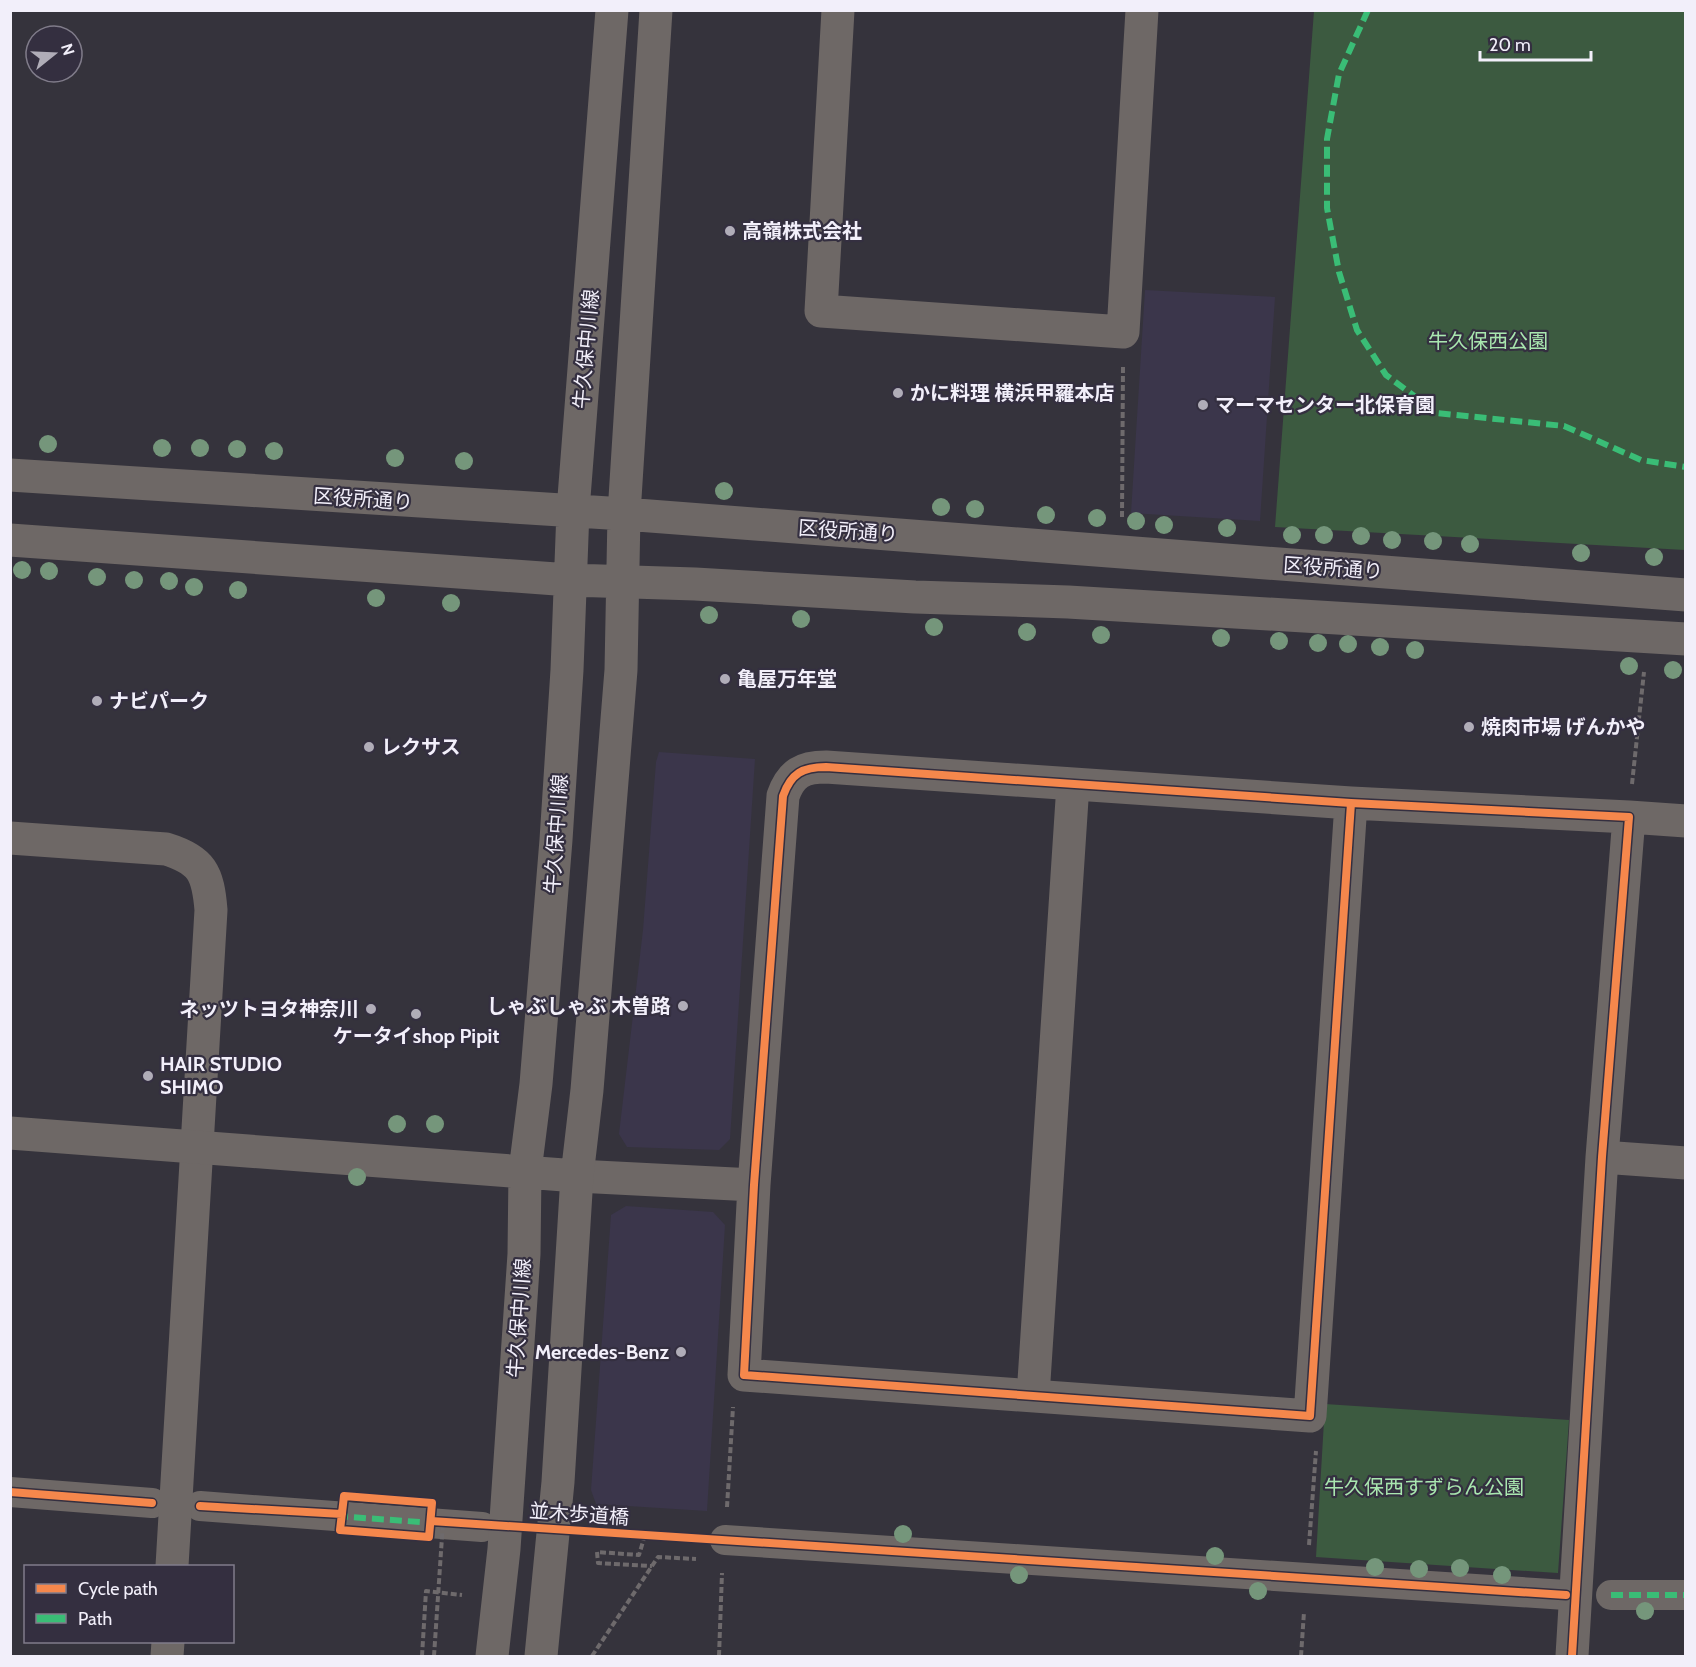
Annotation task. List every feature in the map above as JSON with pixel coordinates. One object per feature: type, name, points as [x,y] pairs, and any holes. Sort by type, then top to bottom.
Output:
[{"type":"street","name":"牛久保中川線","points":[[492,1656],[504,1549],[524,1254],[525,1172],[536,1084],[556,840],[567,670],[573,510],[612,10]]},
{"type":"street","points":[[541,1656],[559,1470],[577,1176],[587,1090],[621,669],[624,514],[656,10]]},
{"type":"street","points":[[838,10],[821,311],[1123,332],[1142,10]]},
{"type":"street","name":"区役所通り","points":[[10,475],[573,510],[1686,595]]},
{"type":"street","points":[[10,540],[570,580],[1080,603],[1686,639]]},
{"type":"street","points":[[1351,803],[1310,1416],[744,1375],[754,1185],[783,796],[788,781],[798,771],[811,767],[826,767],[1351,803],[1686,821]]},
{"type":"street","points":[[1033,1396],[1072,784]]},
{"type":"street","points":[[1572,1656],[1602,1157],[1629,817]]},
{"type":"street","points":[[10,838],[166,849],[185,855],[201,867],[209,884],[211,910],[172,1565]]},
{"type":"street","points":[[10,1133],[197,1149],[577,1176],[754,1185]]},
{"type":"street","points":[[1602,1157],[1686,1163]]},
{"type":"street","points":[[10,1492],[152,1503]]},
{"type":"street","points":[[200,1506],[482,1527]]},
{"type":"street","points":[[726,1529],[1307,1577],[1566,1595]]},
{"type":"street","points":[[1611,1595],[1686,1595]]},
{"type":"path","points":[[1122,523],[1123,332]]},
{"type":"path","points":[[1629,817],[1644,670]]},
{"type":"path","points":[[726,1529],[733,1395]]},
{"type":"path","points":[[1301,1656],[1317,1427],[1310,1416]]},
{"type":"path","points":[[340,1530],[344,1496]]},
{"type":"path","points":[[429,1537],[432,1503]]},
{"type":"path","points":[[434,1656],[443,1522]]},
{"type":"path","points":[[645,1535],[639,1555],[597,1551],[598,1563],[652,1566]]},
{"type":"path","points":[[592,1656],[658,1557],[701,1559]]},
{"type":"path","points":[[719,1656],[722,1571]]},
{"type":"path","points":[[422,1656],[426,1592],[467,1595]]},
{"type":"shaded area","name":"マーマセンター北保育園","points":[[1145,290],[1275,297],[1260,521],[1131,513]]},
{"type":"shaded area","points":[[659,752],[755,759],[730,1139],[719,1150],[627,1147],[619,1134],[643,930],[656,762]]},
{"type":"shaded area","points":[[626,1206],[713,1212],[725,1225],[707,1511],[596,1504],[591,1490],[611,1215]]},
{"type":"green space","name":"牛久保西公園","points":[[1314,11],[1685,11],[1685,550],[1275,527]]},
{"type":"green space","name":"牛久保西すずらん公園","points":[[1325,1404],[1569,1420],[1558,1573],[1316,1557]]},
{"type":"marked path","points":[[1368,10],[1339,74],[1327,139],[1327,208],[1339,272],[1357,330],[1386,375],[1437,413],[1564,426],[1641,460],[1686,467]]},
{"type":"marked path","points":[[336,1516],[434,1523]]},
{"type":"marked path","points":[[1611,1595],[1686,1595]]},
{"type":"cycle path","points":[[1351,803],[1310,1416],[744,1375],[754,1185],[783,796],[790,782],[799,773],[811,768],[826,767],[1351,803],[1629,817],[1602,1157],[1572,1656]]},
{"type":"cycle path","points":[[10,1492],[152,1503]]},
{"type":"cycle path","points":[[344,1496],[432,1503],[429,1537],[340,1530],[344,1496]]},
{"type":"cycle path","points":[[200,1506],[342,1514]]},
{"type":"cycle path","name":"並木歩道橋","points":[[431,1521],[1566,1595]]},
{"type":"place","name":"高嶺株式会社","points":[[730,231]]},
{"type":"place","name":"かに料理 横浜甲羅本店","points":[[898,393]]},
{"type":"place","name":"マーマセンター北保育園","points":[[1203,405]]},
{"type":"place","name":"亀屋万年堂","points":[[725,679]]},
{"type":"place","name":"ナビパーク","points":[[97,701]]},
{"type":"place","name":"焼肉市場 げんかや","points":[[1469,727]]},
{"type":"place","name":"レクサス","points":[[369,747]]},
{"type":"place","name":"しゃぶしゃぶ 木曽路","points":[[683,1006]]},
{"type":"place","name":"ネッツトヨタ神奈川","points":[[371,1009]]},
{"type":"place","name":"ケータイshop Pipit","points":[[416,1014]]},
{"type":"place","name":"HAIR STUDIO SHIMO","points":[[148,1076]]},
{"type":"place","name":"Mercedes-Benz","points":[[681,1352]]}]
